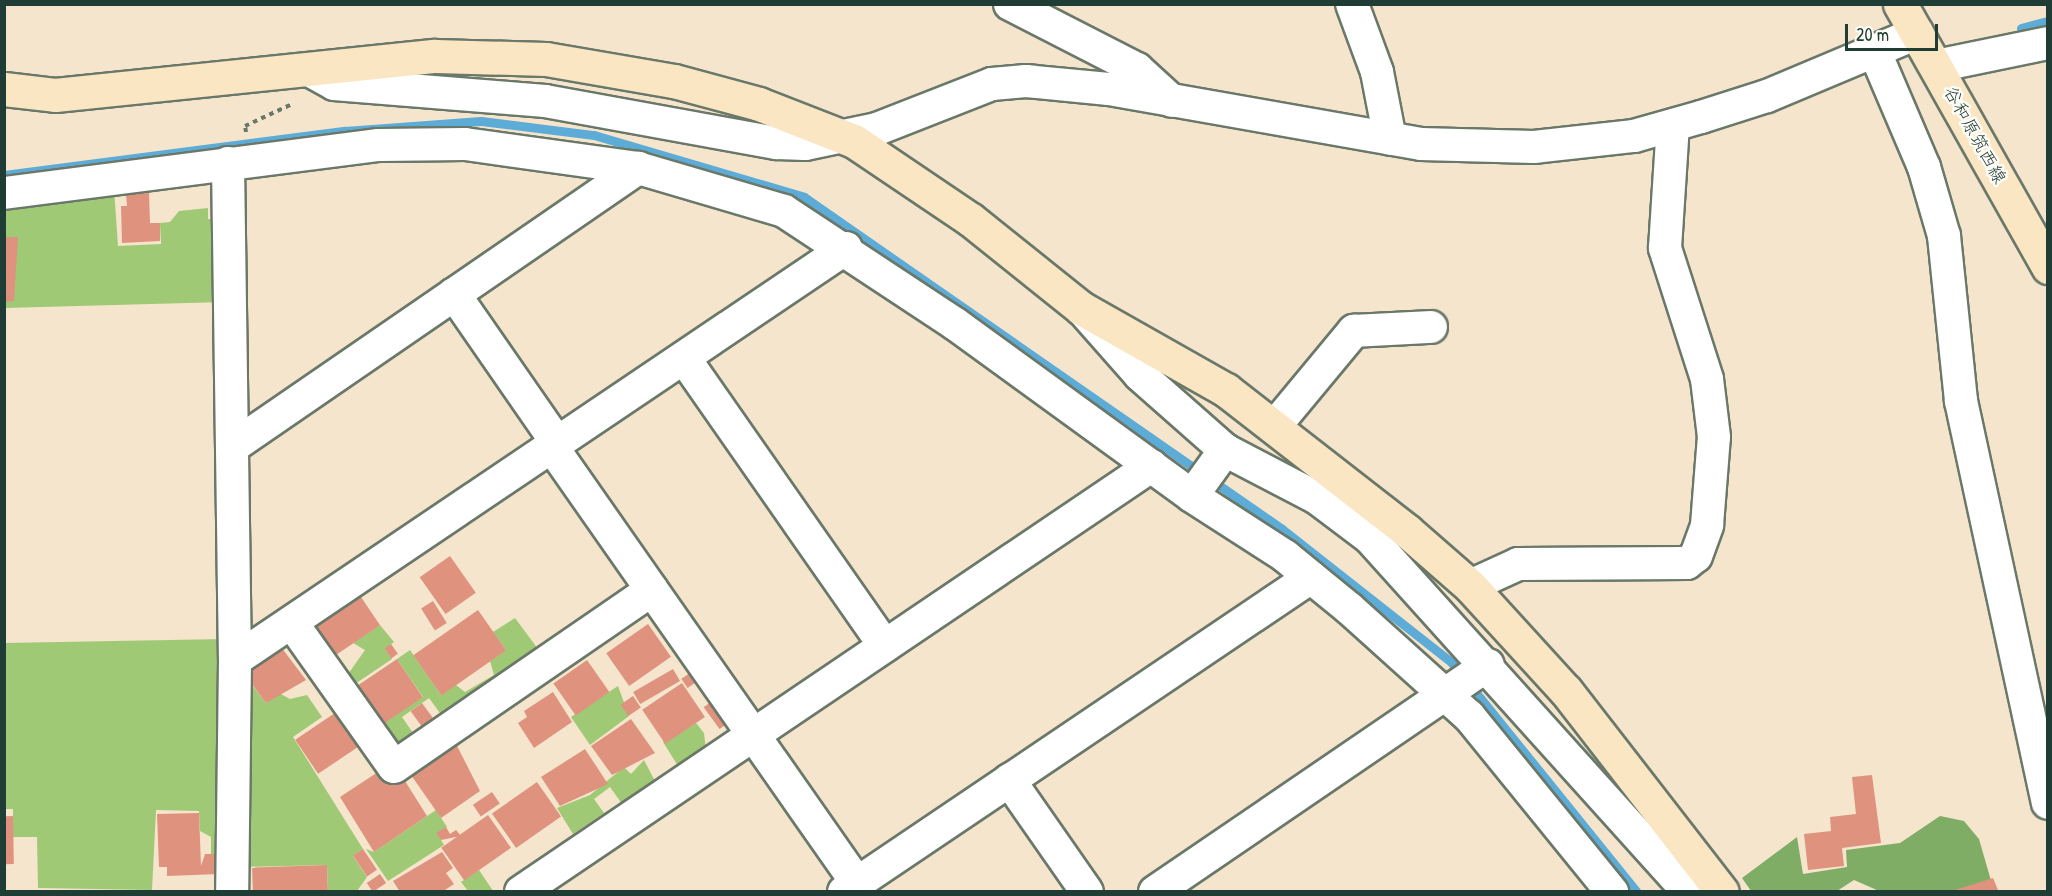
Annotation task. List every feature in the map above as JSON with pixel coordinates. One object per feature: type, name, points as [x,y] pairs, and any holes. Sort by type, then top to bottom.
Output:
[{"type":"street","points":[[1010,4],[1137,69],[1173,101]]},
{"type":"street","points":[[1352,4],[1377,72],[1390,140]]},
{"type":"street","name":"谷和原筑西線","points":[[1900,4],[2048,267]]},
{"type":"street","points":[[844,137],[1007,81],[1109,89],[1390,140],[1473,147],[1585,144],[1673,125],[1767,96],[1917,33]]},
{"type":"street","points":[[1936,66],[2048,43]]},
{"type":"street","points":[[1874,51],[1924,167],[1944,236],[1961,401],[2048,803]]},
{"type":"street","points":[[4,89],[56,95],[435,56],[546,59],[674,81],[759,104],[844,137],[971,220],[1081,308],[1226,390],[1275,426],[1355,506],[1488,665],[1685,889]]},
{"type":"street","points":[[572,157],[578,119]]},
{"type":"street","points":[[1470,586],[1518,564],[1676,563],[1696,556],[1707,525],[1714,437],[1707,379],[1665,248],[1673,125]]},
{"type":"street","points":[[4,193],[228,163],[399,145],[465,144],[572,157],[638,168],[784,211],[846,248],[1192,496],[1311,577],[1448,697],[1502,752],[1612,891]]},
{"type":"street","points":[[228,163],[235,660],[232,891]]},
{"type":"street","points":[[232,447],[638,168]]},
{"type":"street","points":[[235,660],[846,248]]},
{"type":"street","points":[[454,294],[652,590],[753,734],[850,887],[1311,577]]},
{"type":"street","points":[[1081,308],[1133,368],[1225,450],[1355,506],[1470,586],[1566,691],[1722,891]]},
{"type":"street","points":[[1275,426],[1354,332],[1431,327]]},
{"type":"street","points":[[684,357],[885,646]]},
{"type":"street","points":[[1192,496],[1225,450]]},
{"type":"street","points":[[521,891],[1151,466]]},
{"type":"street","points":[[292,623],[394,767],[652,590]]},
{"type":"street","points":[[1155,891],[1448,697],[1488,665]]},
{"type":"street","points":[[1009,780],[1087,891]]},
{"type":"green space","points":[[114,188],[118,246],[161,244],[160,223],[170,222],[179,211],[208,208],[208,219],[220,220],[224,302],[5,308],[4,199]]},
{"type":"green space","points":[[515,618],[541,653],[445,720],[429,698],[402,717],[415,736],[394,744],[378,722],[423,697],[397,659],[410,650],[441,695],[456,685],[465,692],[494,675],[490,661],[506,650],[493,632]]},
{"type":"green space","points":[[380,625],[394,642],[385,649],[392,659],[352,686],[346,677],[365,650],[353,643]]},
{"type":"green space","points":[[225,639],[224,854],[211,854],[211,837],[200,831],[199,811],[156,810],[152,890],[38,888],[37,837],[13,837],[13,809],[5,809],[4,643]]},
{"type":"green space","points":[[245,676],[266,703],[279,693],[290,699],[307,695],[322,717],[293,737],[363,849],[353,856],[367,877],[357,891],[328,891],[327,865],[239,867]]},
{"type":"green space","points":[[618,686],[629,716],[590,745],[571,717]]},
{"type":"green space","points":[[696,723],[704,733],[706,751],[680,769],[663,742]]},
{"type":"green space","points":[[644,760],[658,787],[625,808],[610,787],[594,799],[604,813],[573,834],[557,808],[590,795],[624,767],[631,774]]},
{"type":"green space","points":[[436,810],[447,827],[437,833],[444,845],[388,881],[366,849],[374,852]]},
{"type":"green space","points":[[1940,816],[1964,821],[1979,839],[1994,891],[1879,891],[1854,880],[1837,891],[1751,891],[1742,878],[1797,837],[1803,874],[1847,867],[1846,850],[1900,843]]},
{"type":"green space","points":[[479,870],[493,891],[468,891],[461,882]]},
{"type":"building","points":[[149,193],[150,223],[160,223],[160,241],[122,243],[121,206],[127,206],[126,194]]},
{"type":"building","points":[[4,237],[18,237],[14,301],[4,302]]},
{"type":"building","points":[[450,556],[476,593],[446,614],[420,577]]},
{"type":"building","points":[[361,597],[380,625],[334,656],[315,628]]},
{"type":"building","points":[[433,601],[447,623],[435,630],[421,608]]},
{"type":"building","points":[[478,610],[506,650],[441,695],[413,655]]},
{"type":"building","points":[[648,624],[671,657],[629,686],[606,653]]},
{"type":"building","points":[[391,644],[398,654],[391,658],[384,649]]},
{"type":"building","points":[[281,647],[306,680],[266,703],[245,675]]},
{"type":"building","points":[[397,659],[423,697],[380,726],[355,688]]},
{"type":"building","points":[[587,660],[609,692],[576,715],[553,684]]},
{"type":"building","points":[[673,669],[680,681],[640,704],[633,692]]},
{"type":"building","points":[[693,671],[699,680],[688,688],[681,679]]},
{"type":"building","points":[[682,683],[705,717],[665,744],[642,710]]},
{"type":"building","points":[[553,692],[572,722],[534,748],[518,723],[527,717],[524,711]]},
{"type":"building","points":[[633,696],[641,708],[628,716],[621,704]]},
{"type":"building","points":[[715,699],[731,721],[720,729],[704,707]]},
{"type":"building","points":[[422,703],[437,724],[426,732],[411,711]]},
{"type":"building","points":[[335,713],[358,747],[318,774],[295,740]]},
{"type":"building","points":[[631,719],[655,753],[612,775],[591,746]]},
{"type":"building","points":[[455,742],[480,791],[441,818],[411,775]]},
{"type":"building","points":[[585,749],[608,784],[560,806],[541,777]]},
{"type":"building","points":[[381,770],[391,784],[405,781],[427,816],[374,852],[340,797]]},
{"type":"building","points":[[1872,775],[1881,843],[1842,848],[1844,866],[1808,870],[1804,834],[1831,831],[1830,817],[1856,814],[1852,777]]},
{"type":"building","points":[[537,782],[561,816],[516,848],[492,814]]},
{"type":"building","points":[[492,792],[500,804],[481,816],[473,805]]},
{"type":"building","points":[[199,813],[201,866],[205,854],[224,854],[219,874],[167,876],[167,867],[159,867],[157,814]]},
{"type":"building","points":[[488,815],[511,848],[464,880],[441,848]]},
{"type":"building","points":[[4,816],[13,816],[14,864],[5,864]]},
{"type":"building","points":[[446,827],[450,834],[456,830],[461,836],[441,840],[436,833]]},
{"type":"building","points":[[363,849],[377,870],[367,876],[353,856]]},
{"type":"building","points":[[442,852],[453,868],[446,873],[454,884],[442,892],[400,892],[393,881]]},
{"type":"building","points":[[327,865],[328,892],[253,892],[252,868]]},
{"type":"building","points":[[380,874],[386,883],[373,892],[367,883]]},
{"type":"building","points":[[1993,878],[1998,890],[1952,892],[1952,891]]},
{"type":"waterway","points":[[2021,28],[2048,21]]},
{"type":"waterway","points":[[4,175],[345,131],[481,121],[594,135],[804,197],[1282,529],[1452,663],[1637,892]]}]
